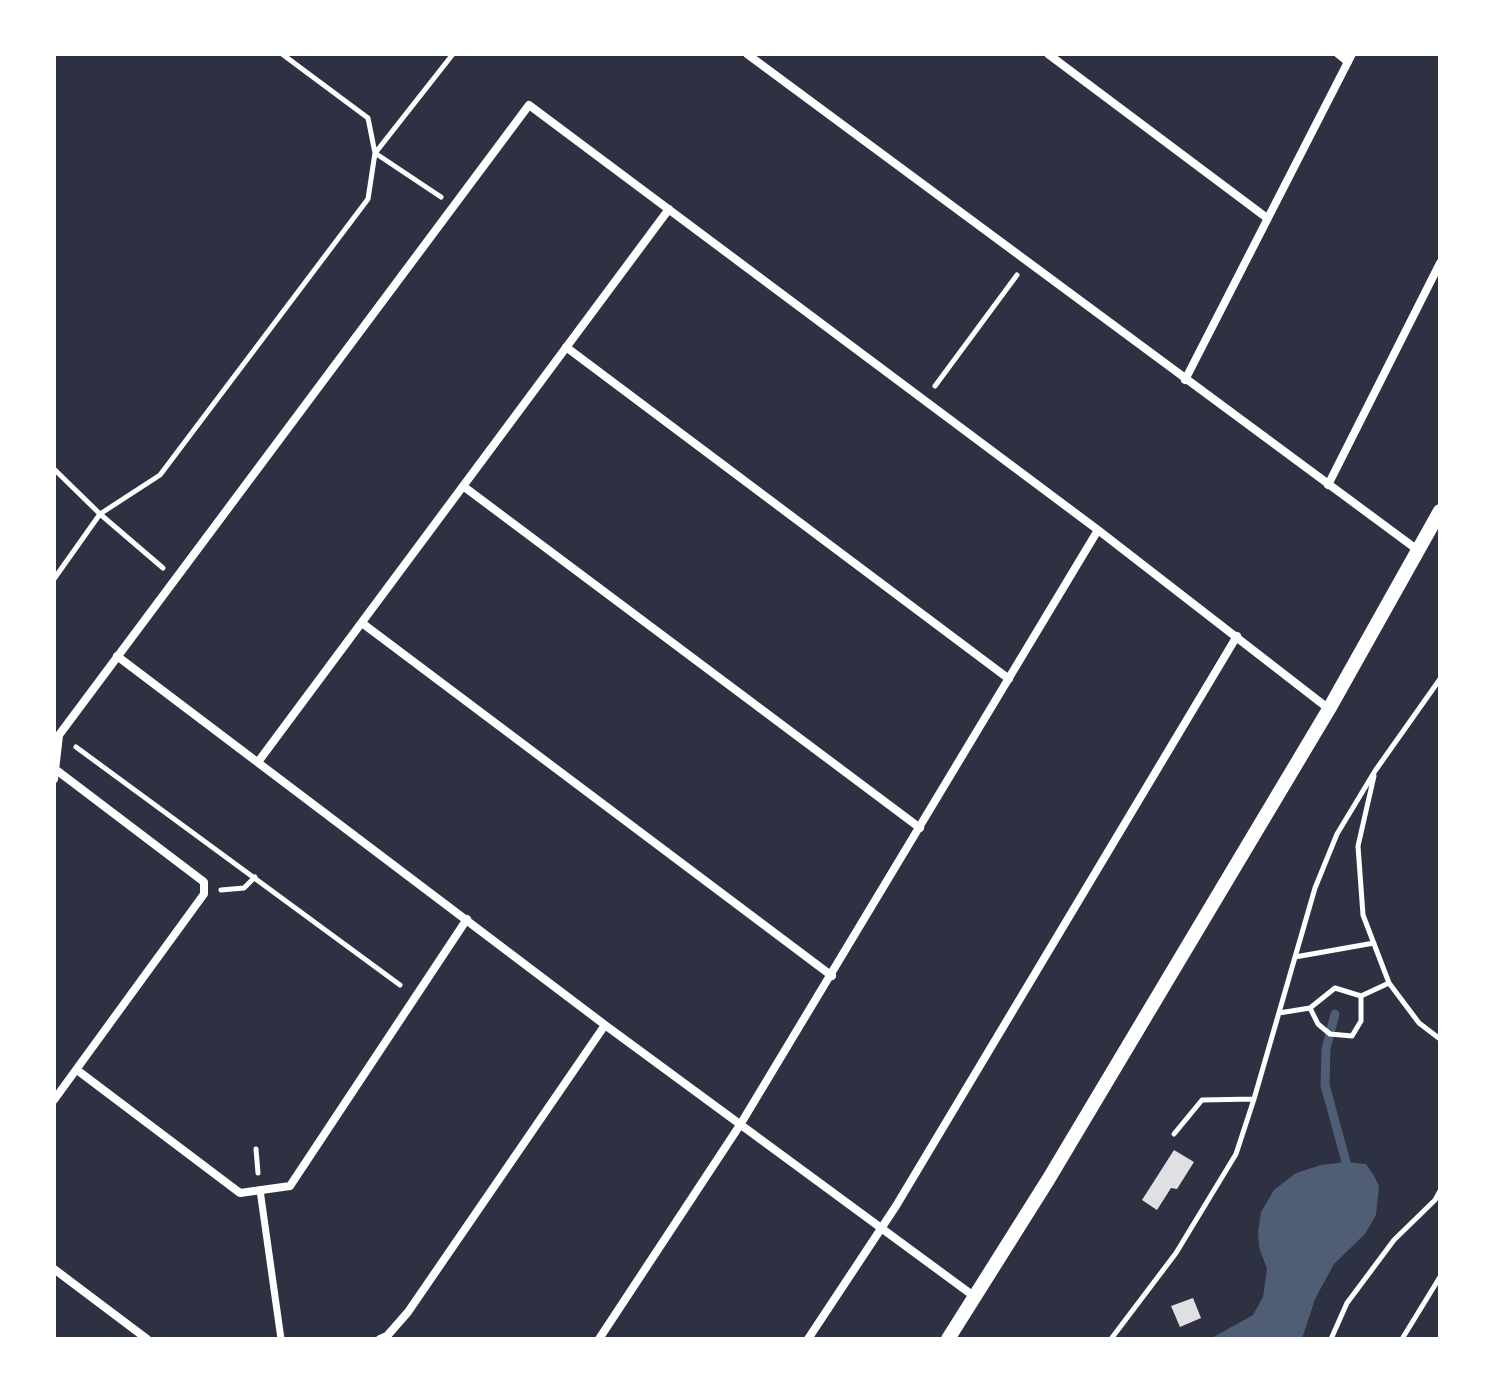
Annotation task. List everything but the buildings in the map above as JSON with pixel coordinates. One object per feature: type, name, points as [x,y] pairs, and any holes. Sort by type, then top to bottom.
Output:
[{"type":"street","points":[[747,54],[1419,551]]},
{"type":"street","points":[[1048,54],[1267,218]]},
{"type":"street","points":[[1185,380],[1350,58],[1338,54]]},
{"type":"street","points":[[54,779],[59,735],[529,105],[1098,530],[1329,709]]},
{"type":"street","points":[[258,762],[669,209]]},
{"type":"street","points":[[1328,485],[1440,263]]},
{"type":"street","points":[[566,347],[1009,679]]},
{"type":"street","points":[[463,486],[920,828]]},
{"type":"street","points":[[948,1339],[1048,1180],[1329,709],[1440,511]]},
{"type":"street","points":[[599,1339],[740,1125],[832,976],[1098,530]]},
{"type":"street","points":[[362,623],[832,976]]},
{"type":"street","points":[[808,1339],[882,1228],[1237,636]]},
{"type":"street","points":[[117,656],[605,1025],[975,1297]]},
{"type":"street","points":[[54,1100],[204,894],[204,882],[55,769]]},
{"type":"street","points":[[77,1070],[240,1193],[290,1186],[467,919]]},
{"type":"street","points":[[380,1339],[387,1336],[408,1312],[605,1025]]},
{"type":"street","points":[[260,1190],[281,1339]]},
{"type":"street","points":[[54,1269],[147,1339]]},
{"type":"path","points":[[54,579],[100,514],[160,475],[368,199],[375,153],[368,118],[282,54]]},
{"type":"path","points":[[375,153],[453,54]]},
{"type":"path","points":[[375,153],[454,205]]},
{"type":"path","points":[[925,400],[1027,262]]},
{"type":"path","points":[[54,469],[100,514],[175,578]]},
{"type":"path","points":[[1111,1339],[1176,1253],[1236,1154],[1315,888],[1337,834],[1375,771],[1440,679]]},
{"type":"path","points":[[59,735],[414,996]]},
{"type":"path","points":[[1375,771],[1358,846],[1363,915],[1389,983],[1419,1023],[1440,1039]]},
{"type":"path","points":[[204,888],[227,891],[244,888],[255,877]]},
{"type":"path","points":[[1295,957],[1374,943]]},
{"type":"path","points":[[1279,1013],[1310,1008],[1335,988],[1361,996],[1389,983]]},
{"type":"path","points":[[1310,1008],[1318,1024],[1330,1034],[1352,1036],[1361,1021],[1361,996]]},
{"type":"path","points":[[1174,1134],[1202,1100],[1254,1099]]},
{"type":"path","points":[[1331,1339],[1347,1303],[1394,1240],[1435,1200],[1440,1191]]},
{"type":"path","points":[[1402,1339],[1440,1277]]},
{"type":"water","points":[[1346,1162],[1366,1164],[1373,1174],[1379,1186],[1376,1215],[1365,1234],[1334,1264],[1315,1299],[1302,1339],[1210,1339],[1253,1315],[1263,1297],[1267,1269],[1259,1247],[1258,1232],[1261,1212],[1274,1190],[1296,1173],[1321,1165]]},
{"type":"waterway","points":[[1335,1014],[1326,1049],[1325,1085],[1346,1162]]}]
